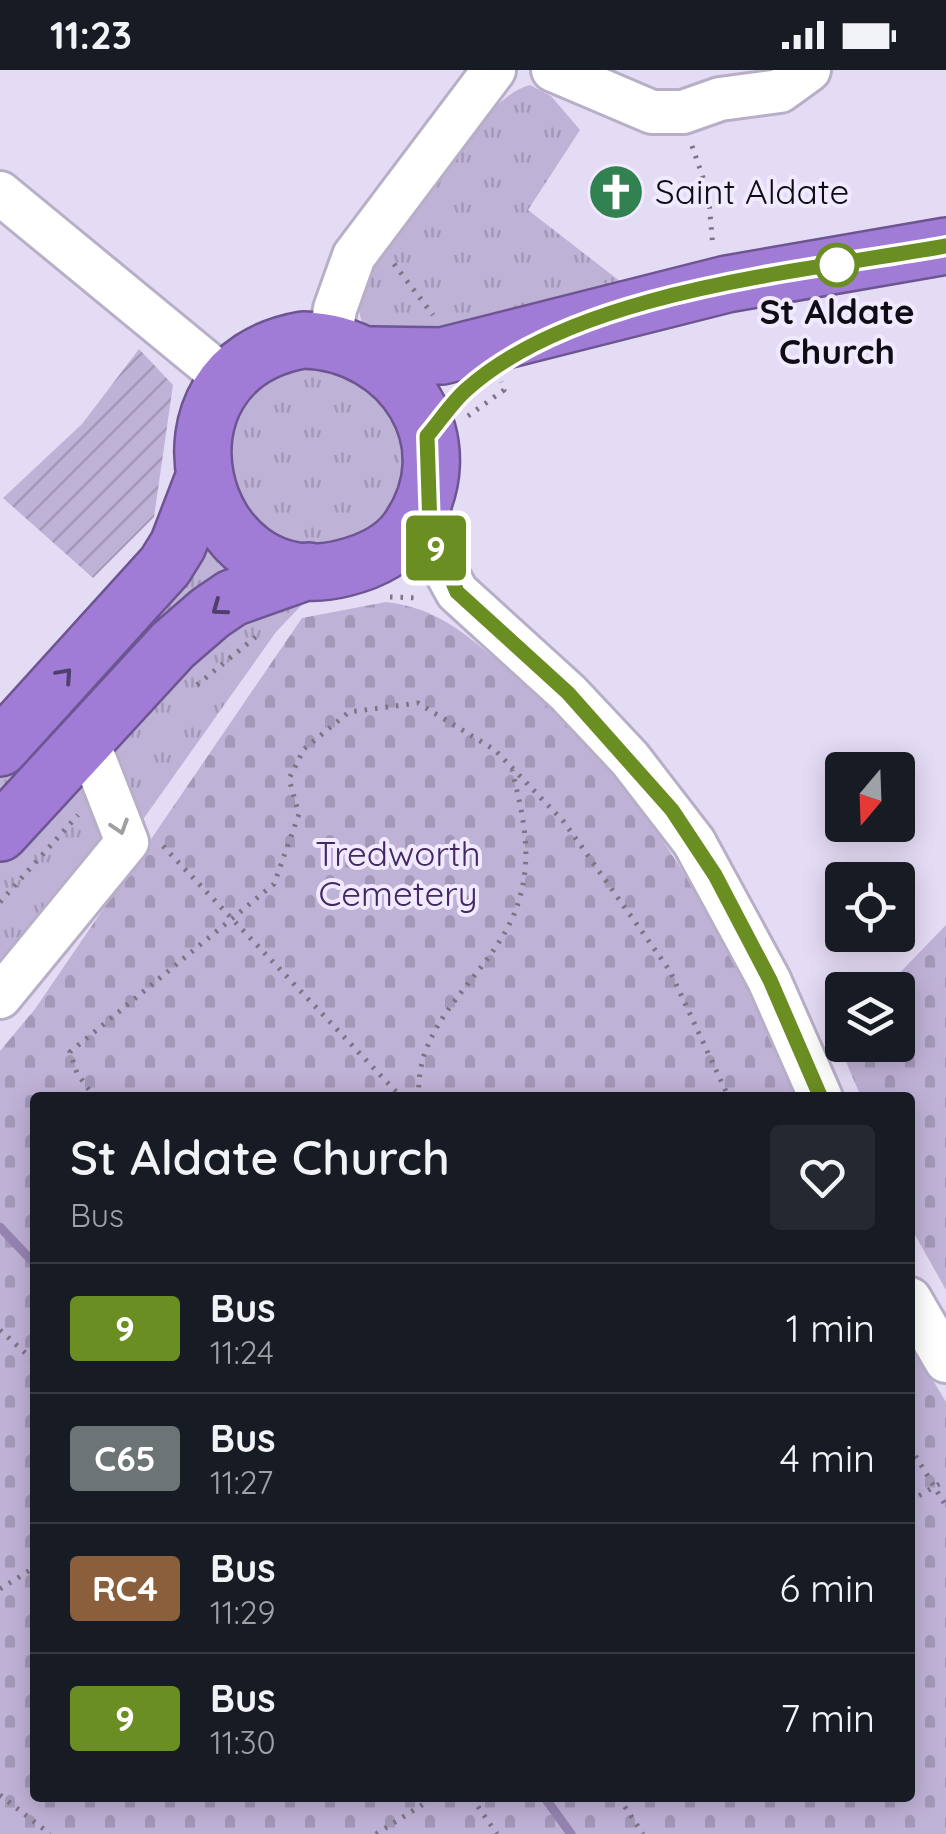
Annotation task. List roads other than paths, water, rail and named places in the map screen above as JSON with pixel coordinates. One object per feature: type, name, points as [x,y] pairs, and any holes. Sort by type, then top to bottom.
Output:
[{"type":"highway","points":[[578,324],[506,360],[465,390],[446,428],[426,502],[374,580],[308,571],[262,558],[241,542],[215,510],[204,480],[200,450],[207,413],[226,379],[251,356],[282,343],[442,356],[496,339],[578,324],[727,284],[946,246]]},
{"type":"highway","points":[[351,348],[392,370],[446,428]]},
{"type":"highway","points":[[0,748],[165,566],[184,533],[204,480]]},
{"type":"highway","points":[[0,833],[95,761],[173,645],[232,598],[308,571]]},
{"type":"street","points":[[351,348],[335,309],[354,256],[494,70]]},
{"type":"street","points":[[554,70],[652,112],[683,112],[720,99],[788,89]]},
{"type":"street","points":[[0,193],[226,379]]},
{"type":"street","points":[[426,502],[440,560],[444,598]]},
{"type":"street","points":[[374,580],[393,568],[444,598],[568,693],[672,810],[715,875],[770,980],[819,1092]]},
{"type":"street","points":[[0,997],[126,842],[95,761]]},
{"type":"street","points":[[915,1308],[946,1361]]},
{"type":"waterway","points":[[0,1227],[30,1259]]},
{"type":"waterway","points":[[548,1802],[571,1834]]},
{"type":"place","name":"Saint Aldate","points":[[616,192]]},
{"type":"place","name":"St Aldate Church","points":[[837,265]]},
{"type":"park label","name":"Tredworth Cemetery","points":[[398,874]]}]
